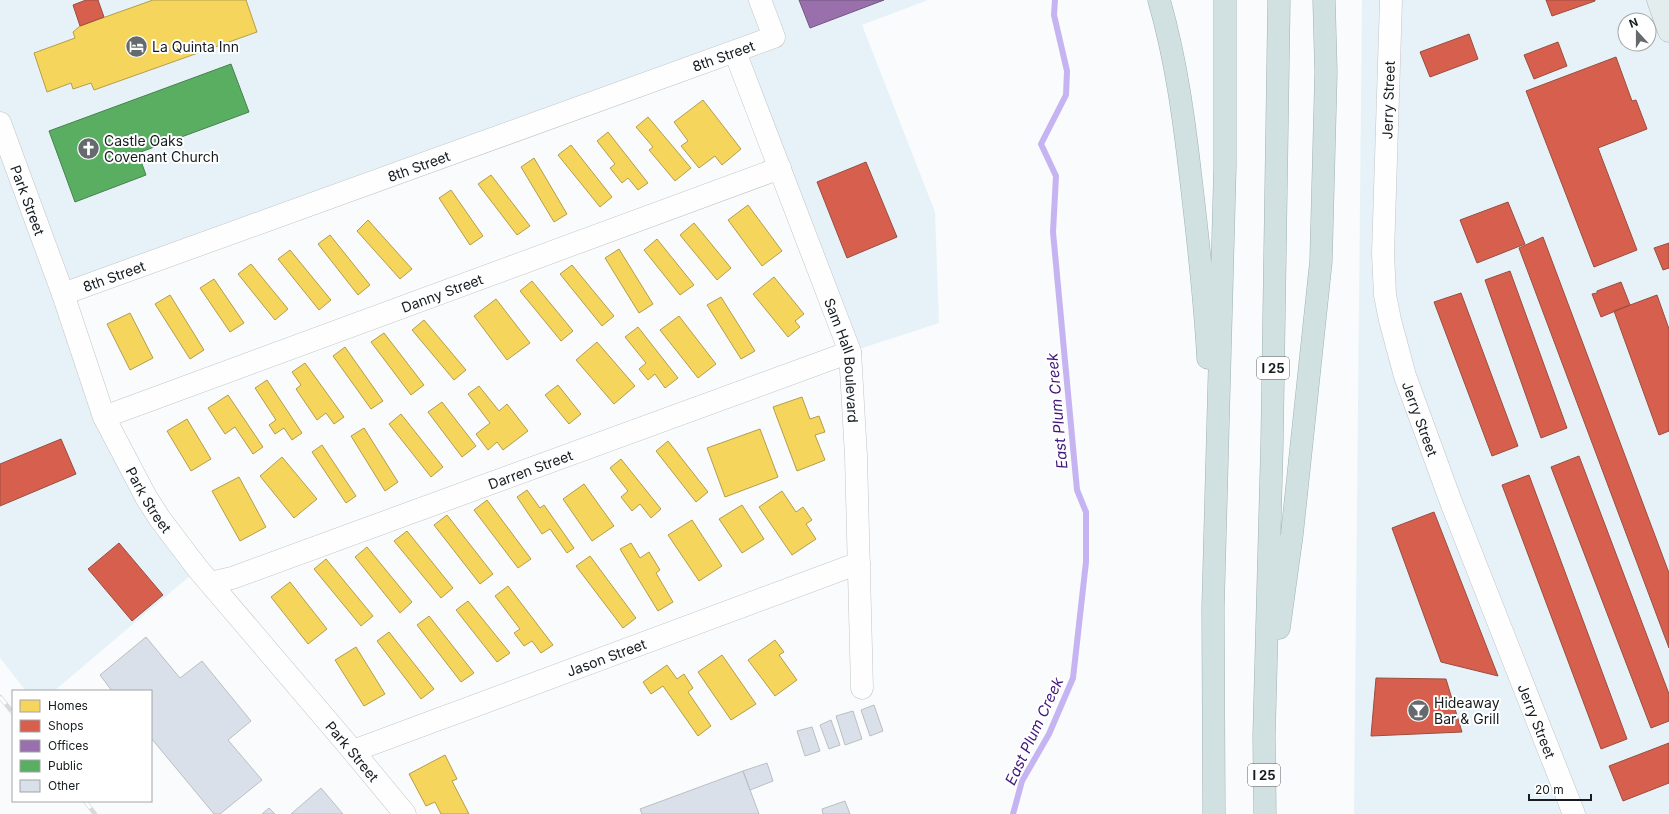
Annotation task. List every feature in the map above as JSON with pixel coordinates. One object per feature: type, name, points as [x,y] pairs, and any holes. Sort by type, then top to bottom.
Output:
[{"type":"highway","points":[[1159,0],[1174,60],[1182,108],[1199,249],[1207,346],[1216,519]]},
{"type":"highway","points":[[1214,814],[1213,608],[1225,166],[1225,0]]},
{"type":"highway","name":"I 25","points":[[1265,814],[1264,736],[1272,444],[1279,0]]},
{"type":"highway","points":[[1264,736],[1292,534],[1321,261],[1326,72],[1324,0]]},
{"type":"main road","points":[[1658,0],[1669,31]]},
{"type":"street","name":"8th Street","points":[[63,294],[774,37],[760,0]]},
{"type":"street","name":"Jerry Street","points":[[1392,0],[1383,254],[1385,294],[1390,320],[1405,376],[1448,495],[1574,814]]},
{"type":"street","name":"Sam Hall Boulevard","points":[[735,52],[850,352],[856,456],[862,688]]},
{"type":"street","name":"Park Street","points":[[0,123],[63,294],[104,417],[139,485],[160,519],[210,583],[405,814]]},
{"type":"street","name":"Danny Street","points":[[104,417],[780,168]]},
{"type":"street","name":"Darren Street","points":[[210,583],[232,578],[850,352]]},
{"type":"street","name":"Jason Street","points":[[353,751],[859,563]]},
{"type":"shaded area","points":[[0,0],[928,0],[862,25],[935,212],[939,323],[850,352],[736,52],[63,294],[104,417],[198,569],[55,690],[25,690],[0,658]]},
{"type":"shaded area","points":[[1362,0],[1669,0],[1669,814],[1354,814]]},
{"type":"building: Homes","name":"La Quinta Inn","points":[[153,0],[246,0],[257,32],[94,90],[91,83],[73,89],[71,83],[47,92],[34,53],[75,38],[73,32],[80,26]]},
{"type":"building: Homes","points":[[703,100],[741,149],[722,165],[715,156],[699,168],[681,146],[688,141],[674,122]]},
{"type":"building: Homes","points":[[648,117],[691,168],[675,181],[649,150],[653,147],[636,127]]},
{"type":"building: Homes","points":[[608,132],[648,183],[638,190],[628,178],[622,183],[610,168],[615,164],[597,141]]},
{"type":"building: Homes","points":[[571,145],[612,197],[600,207],[558,155]]},
{"type":"building: Homes","points":[[534,158],[567,214],[554,222],[521,167]]},
{"type":"building: Homes","points":[[491,175],[530,226],[517,235],[478,184]]},
{"type":"building: Homes","points":[[451,190],[483,236],[470,245],[439,198]]},
{"type":"building: Homes","points":[[748,205],[782,251],[762,266],[728,220]]},
{"type":"building: Homes","points":[[368,220],[412,269],[400,279],[357,231]]},
{"type":"building: Homes","points":[[694,223],[731,268],[717,280],[680,235]]},
{"type":"building: Homes","points":[[330,235],[370,285],[358,295],[318,244]]},
{"type":"building: Homes","points":[[657,239],[694,285],[680,295],[644,250]]},
{"type":"building: Homes","points":[[619,249],[653,304],[639,313],[605,258]]},
{"type":"building: Homes","points":[[290,250],[331,300],[319,310],[278,259]]},
{"type":"building: Homes","points":[[251,264],[288,309],[275,320],[238,274]]},
{"type":"building: Homes","points":[[572,265],[614,316],[602,326],[560,274]]},
{"type":"building: Homes","points":[[774,277],[804,314],[795,321],[800,327],[788,337],[753,294]]},
{"type":"building: Homes","points":[[214,279],[244,323],[230,332],[200,288]]},
{"type":"building: Homes","points":[[532,281],[573,331],[561,341],[520,291]]},
{"type":"building: Homes","points":[[170,295],[204,350],[190,359],[155,304]]},
{"type":"building: Homes","points":[[721,297],[755,351],[741,359],[707,305]]},
{"type":"building: Homes","points":[[496,299],[530,343],[507,360],[474,316]]},
{"type":"building: Homes","points":[[130,313],[153,358],[130,370],[107,324]]},
{"type":"building: Homes","points":[[679,316],[716,364],[698,378],[660,330]]},
{"type":"building: Homes","points":[[424,320],[466,370],[454,380],[412,330]]},
{"type":"building: Homes","points":[[638,327],[678,378],[665,388],[655,374],[648,380],[639,369],[646,363],[625,337]]},
{"type":"building: Homes","points":[[384,333],[424,385],[411,395],[371,342]]},
{"type":"building: Homes","points":[[597,342],[635,386],[614,404],[576,360]]},
{"type":"building: Homes","points":[[345,347],[383,401],[371,409],[333,356]]},
{"type":"building: Homes","points":[[305,363],[344,417],[334,424],[326,413],[317,420],[296,389],[301,385],[292,372]]},
{"type":"building: Homes","points":[[267,380],[302,433],[292,440],[284,428],[275,434],[269,425],[276,420],[255,388]]},
{"type":"building: Homes","points":[[558,385],[581,414],[569,424],[545,395]]},
{"type":"building: Homes","points":[[479,386],[499,411],[507,404],[528,431],[503,450],[497,442],[488,450],[476,434],[490,423],[468,394]]},
{"type":"building: Homes","points":[[228,395],[263,447],[253,454],[235,427],[225,434],[208,408]]},
{"type":"building: Homes","points":[[802,397],[810,419],[819,416],[825,432],[815,435],[825,460],[797,471],[773,407]]},
{"type":"building: Homes","points":[[442,402],[476,446],[462,457],[428,412]]},
{"type":"building: Homes","points":[[401,414],[443,467],[431,477],[389,424]]},
{"type":"building: Homes","points":[[187,419],[211,459],[191,471],[167,431]]},
{"type":"building: Homes","points":[[364,428],[398,482],[385,491],[351,436]]},
{"type":"building: Homes","points":[[760,429],[778,477],[725,497],[707,448]]},
{"type":"building: Homes","points":[[668,441],[708,492],[696,502],[656,451]]},
{"type":"building: Homes","points":[[322,445],[356,496],[346,503],[312,452]]},
{"type":"building: Homes","points":[[282,457],[317,499],[294,518],[260,476]]},
{"type":"building: Homes","points":[[621,459],[661,509],[651,518],[640,504],[632,511],[621,497],[628,491],[610,468]]},
{"type":"building: Homes","points":[[239,477],[266,527],[240,541],[212,491]]},
{"type":"building: Homes","points":[[584,484],[614,526],[592,541],[563,499]]},
{"type":"building: Homes","points":[[527,490],[540,508],[544,505],[574,548],[567,553],[550,529],[542,534],[517,497]]},
{"type":"building: Homes","points":[[782,491],[796,512],[803,507],[812,520],[806,524],[816,539],[792,555],[759,507]]},
{"type":"building: Homes","points":[[487,500],[531,559],[518,568],[474,510]]},
{"type":"building: Homes","points":[[742,505],[764,539],[742,553],[719,519]]},
{"type":"building: Homes","points":[[447,515],[493,574],[480,584],[434,525]]},
{"type":"building: Homes","points":[[692,520],[722,566],[699,581],[668,535]]},
{"type":"building: Homes","points":[[407,531],[453,588],[441,598],[394,541]]},
{"type":"building: Homes","points":[[631,543],[640,558],[649,552],[660,570],[656,573],[673,602],[658,611],[620,549]]},
{"type":"building: Homes","points":[[367,547],[412,602],[400,613],[355,557]]},
{"type":"building: Homes","points":[[590,556],[636,618],[623,628],[576,566]]},
{"type":"building: Homes","points":[[326,559],[373,616],[361,626],[314,569]]},
{"type":"building: Homes","points":[[290,582],[327,629],[308,644],[271,597]]},
{"type":"building: Homes","points":[[508,586],[553,645],[541,653],[532,641],[524,646],[514,633],[520,629],[495,596]]},
{"type":"building: Homes","points":[[468,601],[510,653],[497,662],[456,610]]},
{"type":"building: Homes","points":[[429,616],[474,673],[461,682],[417,625]]},
{"type":"building: Homes","points":[[389,632],[434,689],[421,699],[377,641]]},
{"type":"building: Homes","points":[[775,640],[784,652],[779,655],[797,680],[775,696],[748,660]]},
{"type":"building: Homes","points":[[356,647],[385,694],[364,706],[335,660]]},
{"type":"building: Homes","points":[[722,655],[756,704],[731,720],[698,672]]},
{"type":"building: Homes","points":[[667,665],[677,679],[684,674],[693,688],[688,692],[711,726],[698,736],[663,686],[651,694],[643,682]]},
{"type":"building: Homes","points":[[445,755],[457,779],[452,781],[469,814],[441,814],[435,802],[426,806],[409,774]]},
{"type":"building: Shops","points":[[86,0],[98,0],[104,17],[80,26],[73,5]]},
{"type":"building: Shops","points":[[1546,0],[1595,0],[1595,1],[1552,16]]},
{"type":"building: Shops","points":[[1469,34],[1478,59],[1430,77],[1420,52]]},
{"type":"building: Shops","points":[[1558,42],[1567,66],[1534,79],[1524,55]]},
{"type":"building: Shops","points":[[1616,57],[1632,101],[1636,100],[1647,129],[1598,148],[1637,250],[1594,267],[1526,91]]},
{"type":"building: Shops","points":[[866,162],[897,237],[847,258],[817,182]]},
{"type":"building: Shops","points":[[1508,202],[1525,244],[1477,263],[1460,220]]},
{"type":"building: Shops","points":[[1543,237],[1669,573],[1669,648],[1519,248]]},
{"type":"building: Shops","points":[[1669,243],[1669,268],[1663,270],[1654,248]]},
{"type":"building: Shops","points":[[1510,271],[1567,428],[1541,438],[1485,280]]},
{"type":"building: Shops","points":[[1621,282],[1630,305],[1601,317],[1592,294]]},
{"type":"building: Shops","points":[[1461,293],[1518,446],[1492,456],[1434,302]]},
{"type":"building: Shops","points":[[1657,295],[1669,329],[1669,431],[1659,435],[1614,311]]},
{"type":"building: Shops","points":[[61,439],[76,474],[0,506],[0,464]]},
{"type":"building: Shops","points":[[1579,456],[1669,694],[1669,721],[1651,728],[1551,467]]},
{"type":"building: Shops","points":[[1529,475],[1627,739],[1601,749],[1502,485]]},
{"type":"building: Shops","points":[[1434,512],[1498,676],[1441,662],[1392,528]]},
{"type":"building: Shops","points":[[119,543],[163,595],[132,621],[88,569]]},
{"type":"building: Shops","points":[[1376,678],[1446,679],[1462,732],[1371,736]]},
{"type":"building: Shops","points":[[1669,743],[1669,783],[1623,801],[1609,766]]},
{"type":"building: Offices","points":[[799,0],[884,0],[810,28]]},
{"type":"building: Public","points":[[231,64],[249,112],[138,153],[146,175],[75,202],[49,131]]},
{"type":"building: Other","points":[[146,637],[180,678],[202,661],[251,721],[228,740],[262,780],[220,814],[214,814],[152,739],[152,690],[111,690],[100,675]]},
{"type":"building: Other","points":[[874,705],[883,731],[870,736],[861,710]]},
{"type":"building: Other","points":[[853,711],[862,739],[845,745],[836,716]]},
{"type":"building: Other","points":[[831,720],[840,745],[829,749],[820,725]]},
{"type":"building: Other","points":[[812,727],[820,751],[805,756],[797,731]]},
{"type":"building: Other","points":[[767,763],[773,781],[750,790],[743,771]]},
{"type":"building: Other","points":[[743,771],[759,814],[642,814],[640,809]]},
{"type":"building: Other","points":[[321,788],[343,814],[291,814]]},
{"type":"building: Other","points":[[845,801],[850,814],[823,814],[822,809]]},
{"type":"building: Other","points":[[269,808],[275,814],[262,814]]},
{"type":"waterway","name":"East Plum Creek","points":[[1013,814],[1022,781],[1049,734],[1073,678],[1086,562],[1086,512],[1077,490],[1053,232],[1056,176],[1041,144],[1066,95],[1067,71],[1054,15],[1055,0]]},
{"type":"railway","points":[[0,697],[12,712]]},
{"type":"railway","points":[[86,802],[95,814]]},
{"type":"place","name":"La Quinta Inn","points":[[137,46]]},
{"type":"place","name":"Castle Oaks Covenant Church","points":[[88,148]]},
{"type":"place","name":"Hideaway Bar & Grill","points":[[1419,710]]}]
